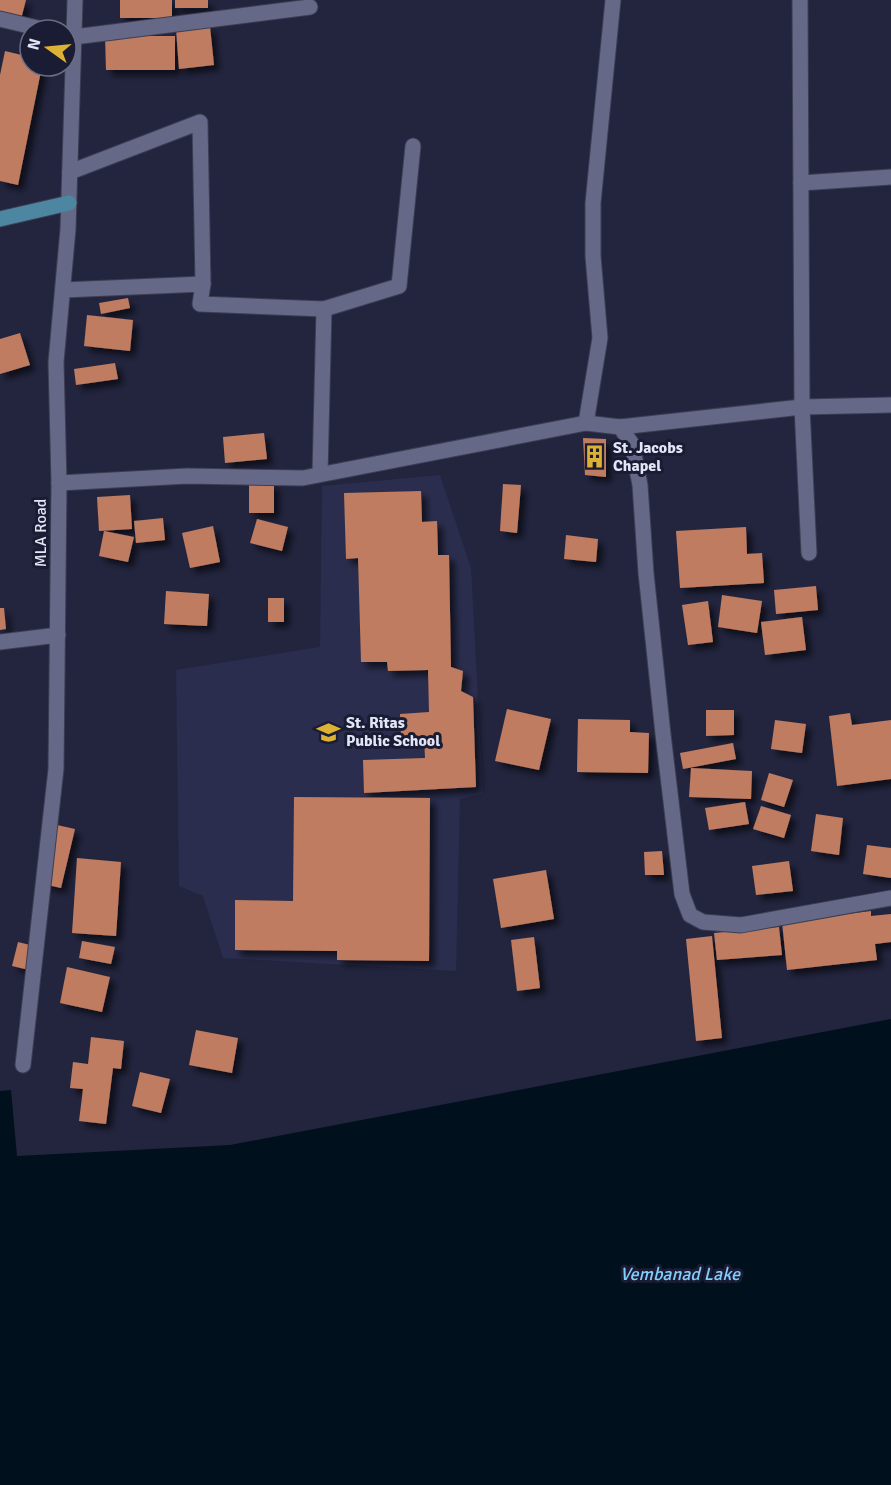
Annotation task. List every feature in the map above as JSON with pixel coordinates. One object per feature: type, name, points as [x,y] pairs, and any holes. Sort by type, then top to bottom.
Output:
[{"type":"main road","points":[[0,219],[69,203]]},
{"type":"street","name":"MLA Road","points":[[72,18],[75,0]]},
{"type":"street","points":[[586,423],[600,338],[593,256],[593,203],[613,0]]},
{"type":"street","points":[[800,0],[802,407],[809,553]]},
{"type":"street","points":[[78,35],[310,7]]},
{"type":"street","points":[[0,19],[18,23]]},
{"type":"street","name":"MLA Road","points":[[23,1065],[56,769],[59,483],[56,362],[69,203],[70,78]]},
{"type":"street","points":[[70,172],[200,122],[203,284],[200,304],[324,309],[399,286],[413,146]]},
{"type":"street","points":[[801,183],[891,177]]},
{"type":"street","points":[[63,290],[203,284]]},
{"type":"street","points":[[320,474],[324,309]]},
{"type":"street","points":[[59,483],[187,476],[303,478],[586,423],[620,427],[802,407],[891,405]]},
{"type":"street","points":[[620,427],[632,444],[640,485],[646,573],[663,734],[682,894],[690,915],[703,922],[741,925],[891,898]]},
{"type":"street","points":[[0,642],[58,635]]},
{"type":"shaded area","name":"St. Ritas Public School","points":[[440,475],[471,568],[483,794],[460,799],[456,971],[223,958],[203,896],[179,886],[176,670],[320,647],[322,486]]},
{"type":"water","name":"Vembanad Lake","points":[[891,1019],[891,1485],[0,1485],[0,1091],[11,1090],[17,1156],[230,1145]]},
{"type":"building","points":[[0,0],[26,0],[21,18],[0,13]]},
{"type":"building","points":[[120,0],[172,0],[172,18],[120,18]]},
{"type":"building","points":[[175,0],[208,0],[208,8],[175,8]]},
{"type":"building","points":[[210,26],[214,65],[179,69],[176,29]]},
{"type":"building","points":[[105,36],[175,36],[175,70],[106,70]]},
{"type":"building","points":[[5,51],[18,54],[18,78],[40,78],[18,185],[0,181],[0,75]]},
{"type":"building","points":[[128,298],[130,308],[101,314],[99,303]]},
{"type":"building","points":[[87,315],[133,320],[130,351],[84,346]]},
{"type":"building","points":[[20,333],[30,365],[0,374],[0,339]]},
{"type":"building","points":[[115,363],[118,379],[76,385],[74,369]]},
{"type":"building","points":[[264,433],[267,459],[225,463],[223,437]]},
{"type":"building","name":"St. Jacobs Chapel","points":[[583,438],[606,439],[606,477],[585,475]]},
{"type":"building","points":[[249,483],[274,483],[274,513],[249,513]]},
{"type":"building","points":[[503,484],[521,485],[517,533],[500,531]]},
{"type":"building","name":"St. Ritas Public School","points":[[421,491],[422,522],[437,521],[438,555],[449,555],[451,667],[463,671],[461,691],[473,697],[476,787],[364,793],[363,760],[425,758],[424,737],[401,738],[400,714],[429,712],[428,670],[388,671],[387,662],[361,662],[358,558],[346,559],[344,493]]},
{"type":"building","points":[[130,495],[132,529],[99,531],[97,497]]},
{"type":"building","points":[[163,518],[165,540],[136,543],[134,521]]},
{"type":"building","points":[[257,519],[288,527],[282,551],[250,543]]},
{"type":"building","points":[[213,526],[220,562],[190,568],[182,533]]},
{"type":"building","points":[[746,527],[747,554],[762,553],[764,583],[680,588],[676,531]]},
{"type":"building","points":[[104,531],[134,537],[128,562],[99,556]]},
{"type":"building","points":[[566,535],[598,539],[596,562],[564,559]]},
{"type":"building","points":[[816,586],[818,610],[776,614],[774,590]]},
{"type":"building","points":[[166,591],[209,594],[207,626],[164,624]]},
{"type":"building","points":[[722,595],[762,601],[757,633],[718,627]]},
{"type":"building","points":[[268,598],[284,598],[284,622],[268,622]]},
{"type":"building","points":[[708,601],[713,642],[688,645],[682,605]]},
{"type":"building","points":[[0,608],[4,608],[6,629],[0,630]]},
{"type":"building","points":[[802,617],[806,650],[765,655],[761,622]]},
{"type":"building","points":[[507,709],[551,719],[539,770],[495,761]]},
{"type":"building","points":[[706,710],[734,710],[734,735],[706,736]]},
{"type":"building","points":[[850,713],[852,725],[891,720],[891,779],[837,786],[829,716]]},
{"type":"building","points":[[578,719],[630,720],[630,732],[649,733],[648,773],[577,772]]},
{"type":"building","points":[[775,720],[806,724],[802,753],[771,749]]},
{"type":"building","points":[[733,743],[736,759],[683,769],[680,753]]},
{"type":"building","points":[[691,768],[752,771],[751,799],[689,797]]},
{"type":"building","points":[[769,773],[793,780],[784,807],[761,800]]},
{"type":"building","name":"St. Ritas Public School","points":[[294,797],[430,798],[429,961],[337,960],[337,951],[235,950],[235,900],[293,901]]},
{"type":"building","points":[[745,802],[749,824],[709,830],[705,808]]},
{"type":"building","points":[[761,806],[791,815],[784,838],[753,829]]},
{"type":"building","points":[[816,814],[843,818],[839,855],[811,851]]},
{"type":"building","points":[[57,825],[75,829],[61,888],[43,884]]},
{"type":"building","points":[[867,845],[891,848],[891,878],[863,874]]},
{"type":"building","points":[[662,851],[664,875],[645,875],[644,852]]},
{"type":"building","points":[[77,858],[121,862],[116,936],[72,933]]},
{"type":"building","points":[[789,861],[793,891],[756,895],[752,866]]},
{"type":"building","points":[[546,870],[554,919],[501,928],[493,879]]},
{"type":"building","points":[[871,911],[871,916],[891,914],[891,942],[875,944],[877,960],[787,970],[782,922]]},
{"type":"building","points":[[779,927],[782,955],[717,960],[714,933]]},
{"type":"building","points":[[712,936],[722,1038],[696,1041],[686,939]]},
{"type":"building","points":[[534,937],[540,988],[517,991],[511,940]]},
{"type":"building","points":[[82,941],[115,947],[111,964],[79,958]]},
{"type":"building","points":[[18,942],[34,946],[29,970],[12,966]]},
{"type":"building","points":[[67,967],[110,977],[102,1012],[60,1003]]},
{"type":"building","points":[[196,1030],[238,1038],[232,1073],[189,1065]]},
{"type":"building","points":[[91,1037],[124,1041],[121,1069],[113,1068],[106,1124],[79,1121],[83,1089],[70,1088],[73,1062],[88,1064]]},
{"type":"building","points":[[140,1072],[170,1079],[161,1113],[132,1106]]},
{"type":"place","name":"St. Jacobs Chapel","points":[[595,457]]},
{"type":"place","name":"St. Ritas Public School","points":[[328,732]]}]
